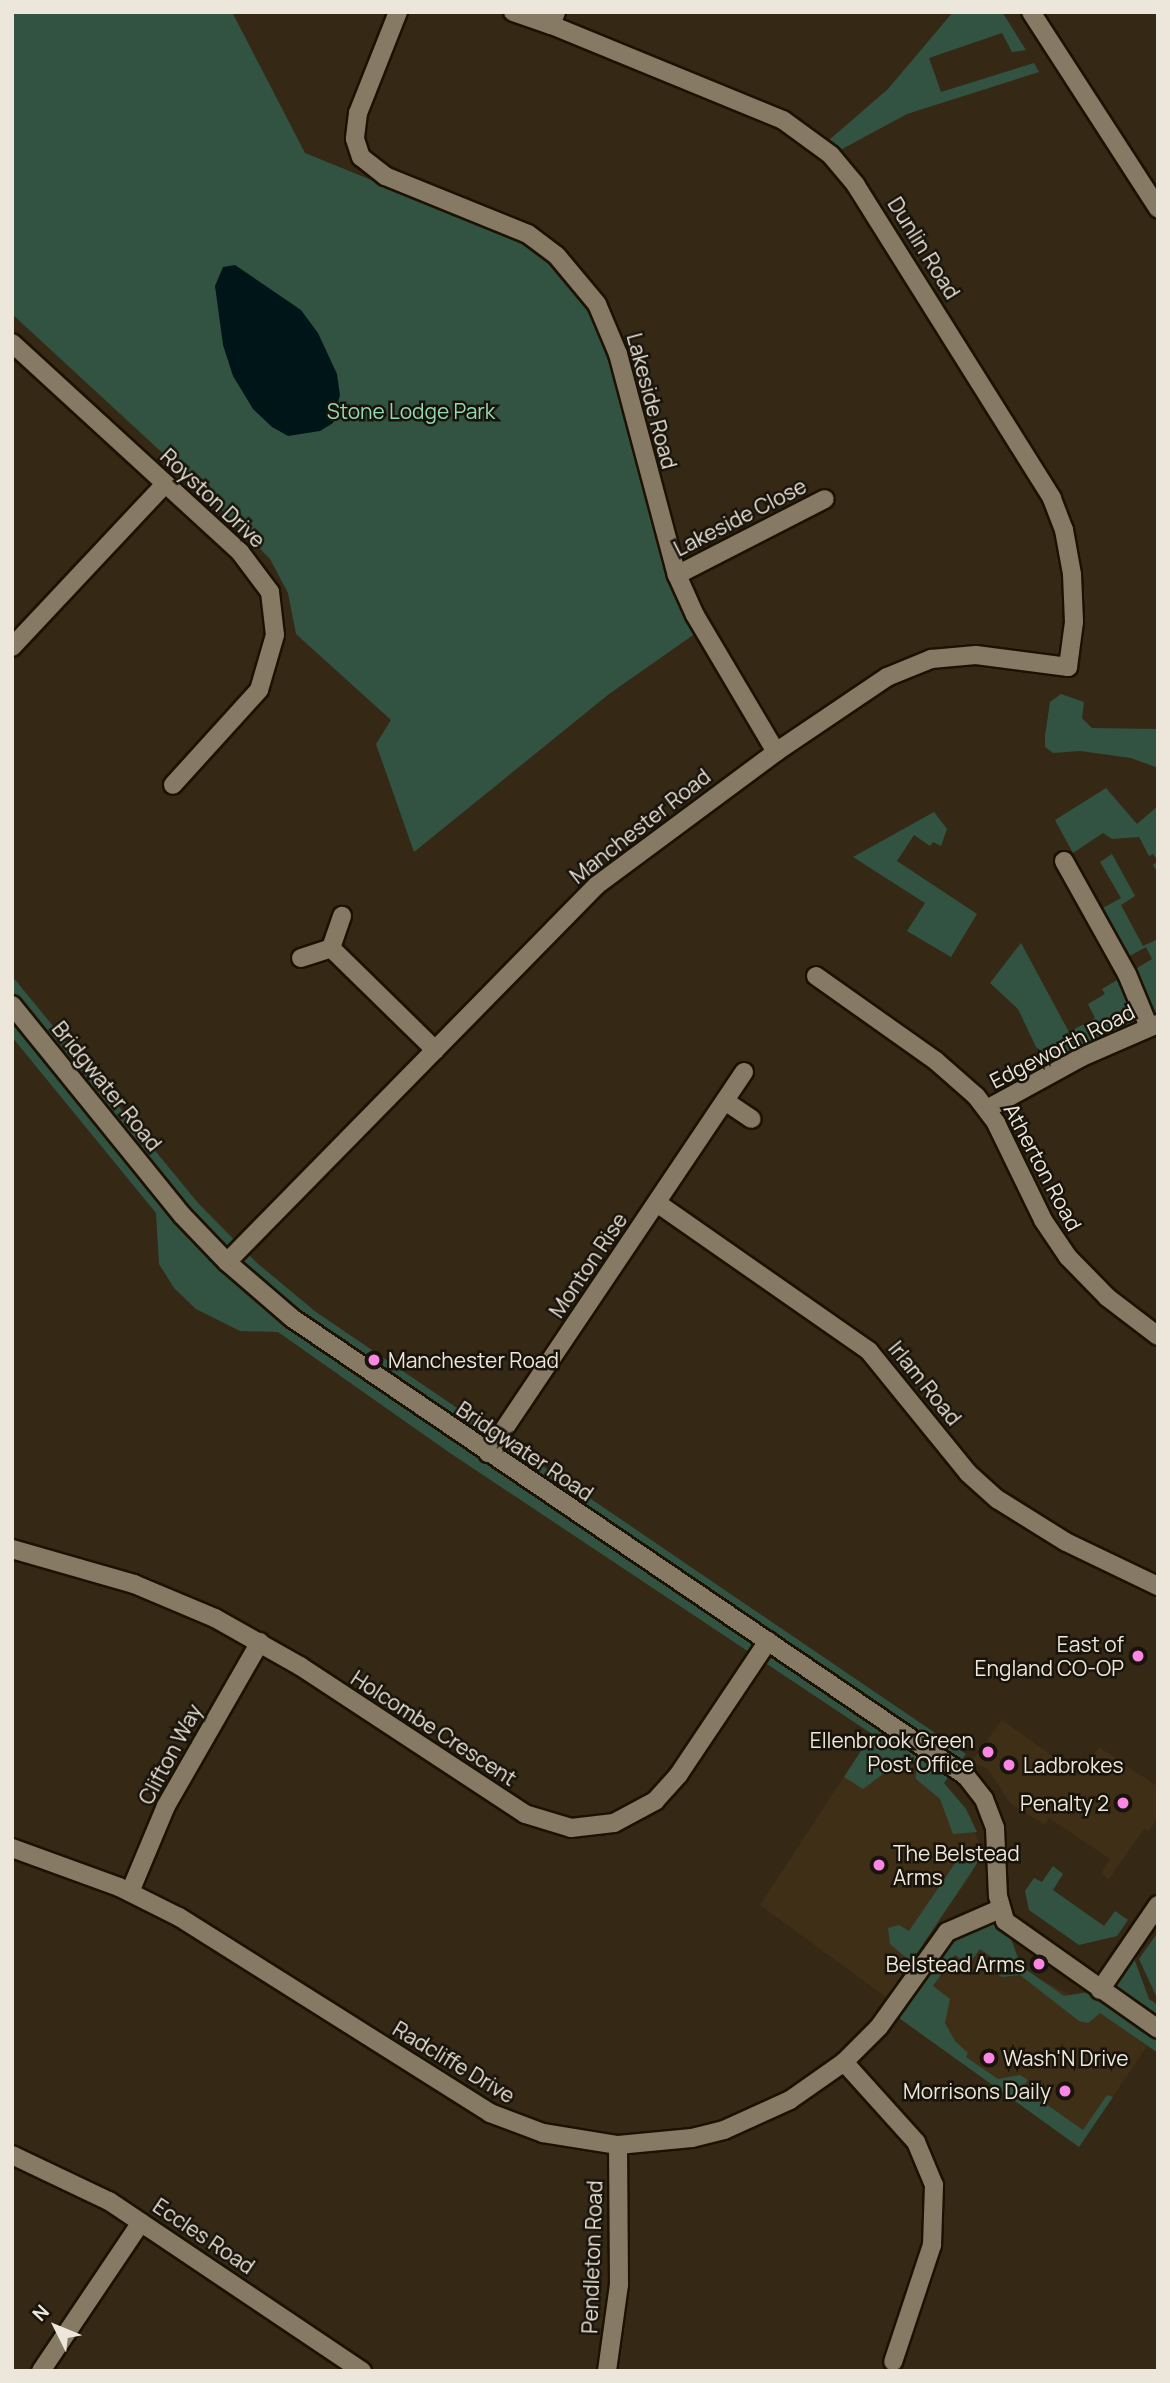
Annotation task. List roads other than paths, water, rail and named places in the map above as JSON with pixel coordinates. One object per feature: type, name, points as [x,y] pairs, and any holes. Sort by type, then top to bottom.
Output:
[{"type":"street","name":"Lakeside Road","points":[[398,12],[358,113],[358,150],[384,176],[528,234],[557,256],[586,289],[613,337],[677,575],[695,615],[776,752]]},
{"type":"street","points":[[513,12],[553,19]]},
{"type":"street","points":[[1031,12],[1158,208]]},
{"type":"street","name":"Dunlin Road","points":[[553,19],[759,107],[821,147],[850,177],[1020,441],[1052,498],[1064,530],[1072,574],[1068,667]]},
{"type":"street","name":"Royston Drive","points":[[13,345],[258,571],[270,592],[276,621],[271,662],[259,690],[173,785]]},
{"type":"street","points":[[12,647],[165,484]]},
{"type":"street","name":"Lakeside Close","points":[[677,575],[825,499]]},
{"type":"street","name":"Manchester Road","points":[[227,1262],[597,885],[776,752],[870,688],[918,663],[976,655],[1068,667]]},
{"type":"street","points":[[1064,861],[1154,1026]]},
{"type":"street","points":[[331,948],[342,916]]},
{"type":"street","points":[[331,948],[435,1050]]},
{"type":"street","points":[[301,958],[331,948]]},
{"type":"street","name":"Atherton Road","points":[[816,976],[936,1061],[987,1110],[1043,1220],[1068,1257],[1107,1297],[1158,1336]]},
{"type":"street","name":"Bridgwater Road","points":[[12,1005],[159,1187],[227,1262],[301,1326],[948,1761],[977,1788],[995,1828],[1000,1909]]},
{"type":"street","name":"Edgeworth Road","points":[[987,1110],[1082,1057],[1154,1026]]},
{"type":"street","name":"Monton Rise","points":[[488,1453],[744,1072]]},
{"type":"street","points":[[725,1101],[752,1119]]},
{"type":"street","name":"Irlam Road","points":[[657,1203],[869,1351],[901,1384],[968,1473],[997,1499],[1066,1542],[1158,1586]]},
{"type":"street","name":"Holcombe Crescent","points":[[12,1549],[134,1584],[260,1642],[525,1814],[587,1829],[628,1818],[667,1788],[768,1641]]},
{"type":"street","name":"Clifton Way","points":[[130,1892],[166,1806],[260,1642]]},
{"type":"street","name":"Radcliffe Drive","points":[[12,1848],[130,1892],[241,1953],[476,2105],[543,2133],[618,2145],[666,2143],[724,2130],[790,2101],[844,2063],[892,2013],[947,1932],[1000,1909]]},
{"type":"street","points":[[1100,1990],[1158,1905]]},
{"type":"street","points":[[1000,1909],[1010,1927],[1158,2029]]},
{"type":"street","points":[[844,2063],[916,2142],[934,2185],[932,2245],[893,2362]]},
{"type":"street","name":"Pendleton Road","points":[[607,2371],[619,2285],[618,2145]]},
{"type":"street","name":"Eccles Road","points":[[12,2155],[73,2180],[141,2222],[362,2371]]},
{"type":"street","points":[[41,2371],[141,2222]]},
{"type":"place","name":"Manchester Road","points":[[374,1360]]},
{"type":"place","name":"East of England CO-OP","points":[[1138,1656]]},
{"type":"place","name":"Ellenbrook Green Post Office","points":[[988,1752]]},
{"type":"place","name":"Ladbrokes","points":[[1009,1765]]},
{"type":"place","name":"Penalty 2","points":[[1123,1803]]},
{"type":"place","name":"The Belstead Arms","points":[[879,1865]]},
{"type":"place","name":"Belstead Arms","points":[[1039,1964]]},
{"type":"place","name":"Wash'N Drive","points":[[989,2058]]},
{"type":"place","name":"Morrisons Daily","points":[[1065,2091]]},
{"type":"park label","name":"Stone Lodge Park","points":[[411,411]]}]
